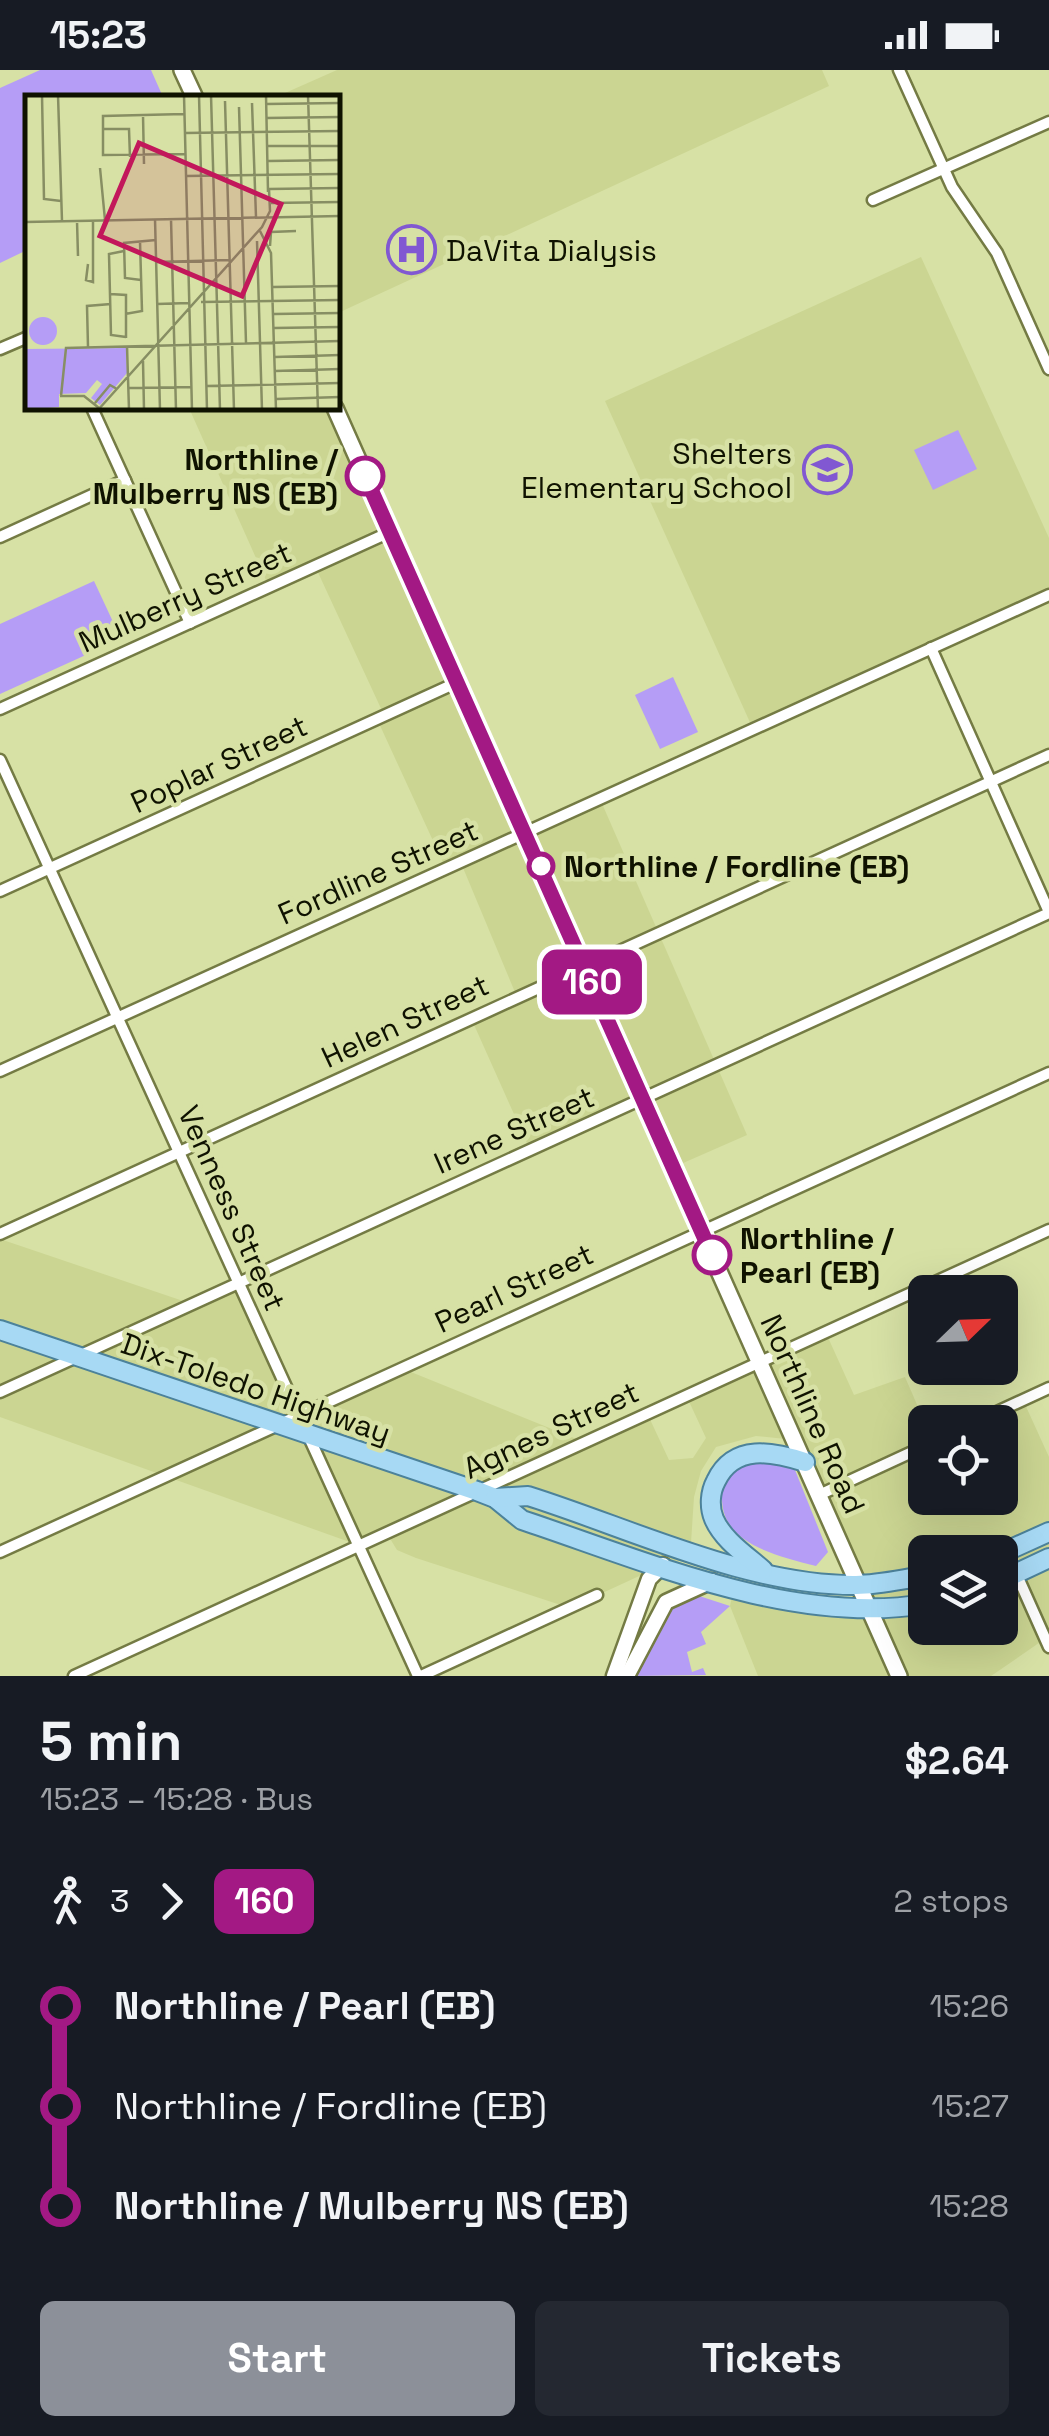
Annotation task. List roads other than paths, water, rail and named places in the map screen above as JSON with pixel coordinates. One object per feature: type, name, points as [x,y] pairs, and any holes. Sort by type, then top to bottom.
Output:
[{"type":"main road","points":[[182,70],[193,95]]},
{"type":"main road","name":"Northline Road","points":[[335,410],[899,1676]]},
{"type":"main road","name":"Dix-Toledo Highway","points":[[0,1330],[486,1494],[528,1496],[740,1566],[858,1586],[908,1579]]},
{"type":"main road","points":[[767,1573],[716,1524],[713,1487],[724,1468],[746,1454],[776,1453],[805,1462]]},
{"type":"main road","name":"Dix-Toledo Highway","points":[[486,1494],[522,1520],[712,1580],[799,1602],[870,1608],[908,1605]]},
{"type":"main road","points":[[1018,1546],[1049,1532]]},
{"type":"main road","points":[[663,1565],[690,1558],[740,1566]]},
{"type":"main road","points":[[1018,1572],[1049,1558]]},
{"type":"street","points":[[899,70],[943,170],[997,253],[1049,369]]},
{"type":"street","points":[[873,200],[1049,122]]},
{"type":"street","points":[[0,349],[25,338]]},
{"type":"street","points":[[93,410],[190,623]]},
{"type":"street","points":[[0,537],[125,480]]},
{"type":"street","name":"Mulberry Street","points":[[0,709],[390,532]]},
{"type":"street","name":"Fordline Street","points":[[0,1070],[1049,595]]},
{"type":"street","points":[[932,648],[1049,912]]},
{"type":"street","name":"Poplar Street","points":[[0,891],[458,682]]},
{"type":"street","name":"Helen Street","points":[[0,1234],[1049,755]]},
{"type":"street","name":"Venness Street","points":[[0,760],[420,1676]]},
{"type":"street","name":"Irene Street","points":[[0,1392],[1049,912]]},
{"type":"street","name":"Pearl Street","points":[[0,1552],[1049,1073]]},
{"type":"street","name":"Agnes Street","points":[[74,1676],[358,1545],[486,1494],[760,1362],[1049,1230]]},
{"type":"street","points":[[1012,1405],[1049,1388]]},
{"type":"street","points":[[820,1495],[908,1454]]},
{"type":"street","points":[[614,1676],[649,1579],[663,1565]]},
{"type":"street","points":[[627,1676],[666,1602],[712,1580]]},
{"type":"street","points":[[1018,1594],[1049,1647]]},
{"type":"street","points":[[420,1676],[597,1595]]},
{"type":"place","name":"DaVita Dialysis","points":[[411,250]]},
{"type":"place","name":"Shelters Elementary School","points":[[827,470]]},
{"type":"place","name":"Northline / Mulberry NS (EB)","points":[[365,476]]},
{"type":"place","name":"Northline / Fordline (EB)","points":[[541,866]]},
{"type":"place","name":"Northline / Pearl (EB)","points":[[712,1255]]}]
